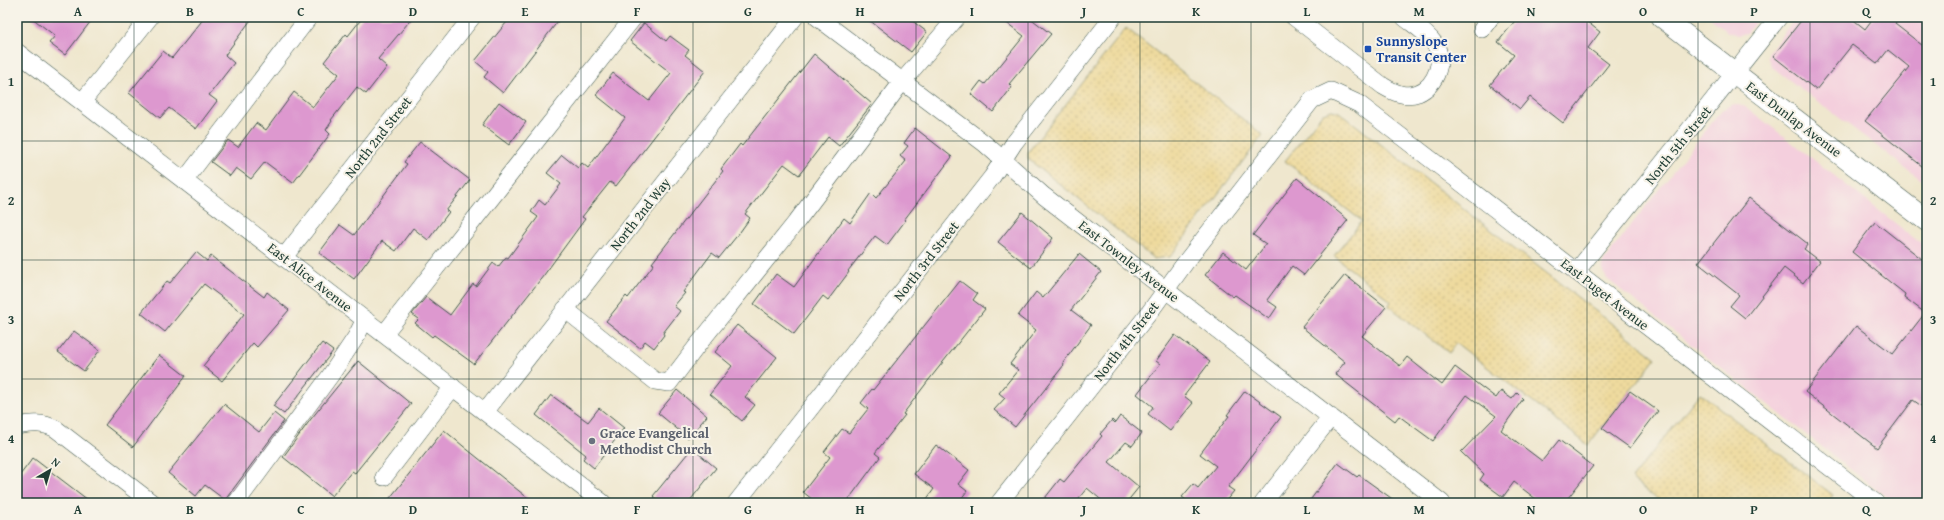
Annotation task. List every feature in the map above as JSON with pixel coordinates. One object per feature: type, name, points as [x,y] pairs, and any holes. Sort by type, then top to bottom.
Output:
[{"type":"main road","name":"East Dunlap Avenue","points":[[1662,17],[1927,221]]},
{"type":"street","points":[[82,102],[150,17]]},
{"type":"street","points":[[184,181],[309,17]]},
{"type":"street","name":"North 2nd Street","points":[[284,257],[472,17]]},
{"type":"street","points":[[384,334],[634,17]]},
{"type":"street","name":"North 2nd Way","points":[[485,412],[564,309],[795,17]]},
{"type":"street","name":"East Townley Avenue","points":[[817,17],[984,143],[1002,161],[1044,196],[1442,503]]},
{"type":"street","points":[[564,309],[655,381],[669,384],[696,346],[826,184],[902,82],[957,17]]},
{"type":"street","name":"North 3rd Street","points":[[736,503],[992,177],[1014,143],[1113,17]]},
{"type":"street","points":[[1294,17],[1382,86],[1399,94],[1418,93],[1433,81],[1440,63],[1435,44],[1404,17]]},
{"type":"street","name":"North 5th Street","points":[[1576,272],[1779,17]]},
{"type":"street","name":"East Alice Avenue","points":[[17,52],[602,503]]},
{"type":"street","name":"East Puget Avenue","points":[[1331,91],[1359,104],[1876,503]]},
{"type":"street","name":"North 4th Street","points":[[999,503],[1312,100],[1331,91]]},
{"type":"street","points":[[236,503],[330,376],[356,337],[365,319]]},
{"type":"street","points":[[384,477],[453,387]]},
{"type":"street","points":[[1263,503],[1331,417]]},
{"type":"street","points":[[17,426],[36,422],[56,429],[152,503]]},
{"type":"shaded area","points":[[1709,17],[1759,17],[1747,33],[1738,35],[1728,32]]},
{"type":"shaded area","points":[[1796,17],[1927,17],[1927,184],[1772,67],[1768,59],[1768,53]]},
{"type":"shaded area","points":[[1734,104],[1746,107],[1927,248],[1927,503],[1894,503],[1607,279],[1603,272],[1602,265],[1604,260],[1692,147],[1723,109]]},
{"type":"sand","points":[[1126,28],[1263,135],[1170,257],[1154,259],[1028,159],[1028,152]]},
{"type":"sand","points":[[1332,110],[1339,112],[1656,358],[1588,445],[1456,343],[1449,353],[1389,306],[1391,301],[1334,256],[1362,221],[1285,161],[1323,113]]},
{"type":"sand","points":[[1700,393],[1833,495],[1827,503],[1662,503],[1631,479]]},
{"type":"building","points":[[31,17],[94,17],[65,55],[49,43],[55,36]]},
{"type":"building","points":[[205,17],[253,17],[225,55],[234,63],[209,95],[217,101],[196,129],[169,108],[160,118],[129,93],[163,51],[172,58]]},
{"type":"building","points":[[363,17],[413,17],[378,59],[387,67],[366,94],[357,87],[331,120],[332,121],[326,130],[330,134],[293,183],[265,162],[251,179],[236,168],[230,176],[211,162],[228,140],[238,147],[256,123],[266,130],[294,92],[313,107],[339,74],[324,62],[346,34],[348,36]]},
{"type":"building","points":[[511,17],[561,17],[503,93],[484,77],[488,72],[475,61]]},
{"type":"building","points":[[865,17],[907,17],[927,32],[911,52]]},
{"type":"building","points":[[999,17],[1029,17],[1051,34],[1009,84],[1012,87],[993,112],[971,94],[981,81],[985,84],[1024,36]]},
{"type":"building","points":[[1518,17],[1581,17],[1600,32],[1588,48],[1609,64],[1563,123],[1530,97],[1520,109],[1490,85],[1514,55],[1498,42]]},
{"type":"building","points":[[1804,17],[1850,17],[1865,29],[1874,17],[1900,17],[1895,24],[1927,49],[1927,170],[1865,121],[1909,67],[1888,50],[1877,64],[1852,45],[1816,90],[1773,56]]},
{"type":"building","points":[[644,23],[666,41],[670,36],[689,50],[685,55],[705,71],[616,186],[610,182],[582,217],[585,219],[544,275],[474,364],[434,335],[432,337],[415,323],[419,319],[412,314],[426,297],[450,315],[473,284],[476,286],[493,263],[498,267],[506,257],[508,258],[538,217],[531,212],[539,200],[545,205],[561,184],[547,173],[562,155],[578,168],[582,163],[588,168],[625,118],[596,95],[613,73],[649,101],[671,73],[630,41]]},
{"type":"building","points":[[814,54],[872,104],[839,146],[828,137],[799,175],[784,164],[745,214],[750,218],[740,232],[719,258],[712,253],[683,292],[685,293],[674,306],[680,311],[663,333],[664,335],[654,348],[645,341],[640,348],[606,321],[626,296],[628,298],[654,264],[652,263],[723,171],[721,169],[740,144],[742,146]]},
{"type":"building","points":[[499,102],[526,122],[509,145],[482,125]]},
{"type":"building","points":[[915,128],[952,157],[887,245],[875,236],[828,300],[823,296],[794,334],[754,304],[776,274],[794,287],[844,218],[850,223],[871,193],[876,198],[906,161],[900,156],[908,146],[904,143]]},
{"type":"building","points":[[420,142],[470,180],[446,211],[449,212],[428,240],[413,228],[396,251],[382,241],[354,279],[319,253],[340,225],[354,235],[407,164],[404,162]]},
{"type":"building","points":[[1297,178],[1348,220],[1304,275],[1292,266],[1267,300],[1277,307],[1269,319],[1235,295],[1233,297],[1205,275],[1223,252],[1246,270],[1266,244],[1253,235]]},
{"type":"building","points":[[1749,198],[1808,244],[1804,249],[1820,261],[1803,283],[1784,268],[1745,318],[1730,306],[1739,295],[1698,263]]},
{"type":"building","points":[[1022,212],[1053,238],[1031,268],[998,242]]},
{"type":"building","points":[[1875,222],[1927,263],[1927,410],[1913,400],[1877,448],[1805,392],[1856,326],[1893,354],[1925,313],[1904,297],[1905,294],[1852,252]]},
{"type":"building","points":[[196,252],[207,261],[211,256],[264,297],[267,292],[289,310],[257,347],[253,343],[222,381],[203,366],[244,314],[204,284],[165,332],[141,313],[167,281],[170,283]]},
{"type":"building","points":[[1079,254],[1101,272],[1071,310],[1091,325],[1063,363],[1064,365],[1015,427],[994,410],[1005,398],[999,393],[1018,370],[1010,364],[1036,330],[1018,316],[1036,292],[1043,298]]},
{"type":"building","points":[[1345,275],[1386,307],[1362,336],[1400,366],[1407,357],[1442,385],[1455,367],[1496,398],[1501,391],[1512,399],[1517,393],[1523,399],[1501,430],[1542,461],[1559,440],[1593,466],[1564,503],[1541,503],[1514,482],[1503,497],[1480,480],[1484,474],[1461,452],[1496,416],[1467,395],[1433,441],[1399,416],[1395,421],[1335,374],[1345,362],[1302,327]]},
{"type":"building","points":[[960,281],[977,294],[973,300],[985,309],[928,381],[903,414],[905,415],[875,453],[880,457],[846,503],[817,503],[803,492],[830,457],[824,452],[842,429],[849,433],[868,409],[861,403]]},
{"type":"building","points":[[737,325],[777,357],[745,397],[755,405],[742,421],[710,394],[732,366],[715,352]]},
{"type":"building","points":[[74,331],[100,350],[84,371],[58,352]]},
{"type":"building","points":[[1175,335],[1210,362],[1184,396],[1193,403],[1170,431],[1148,414],[1153,407],[1137,394],[1160,364],[1156,361]]},
{"type":"building","points":[[322,343],[333,351],[284,414],[273,406]]},
{"type":"building","points":[[159,355],[186,376],[133,447],[105,425]]},
{"type":"building","points":[[358,361],[411,404],[355,473],[352,471],[332,496],[283,457],[311,419]]},
{"type":"building","points":[[677,390],[707,416],[688,438],[658,413]]},
{"type":"building","points":[[1245,391],[1281,417],[1228,487],[1234,491],[1224,503],[1190,503],[1182,497],[1193,484],[1198,488],[1216,466],[1200,454],[1229,416],[1227,415]]},
{"type":"building","points":[[1630,391],[1658,411],[1630,448],[1602,428]]},
{"type":"building","name":"Grace Evangelical Methodist Church","points":[[551,395],[588,422],[599,408],[624,428],[594,468],[583,459],[586,455],[536,415]]},
{"type":"building","points":[[224,404],[259,432],[274,413],[284,421],[225,500],[205,485],[196,496],[168,473]]},
{"type":"building","points":[[1120,416],[1142,433],[1132,446],[1126,442],[1109,462],[1139,487],[1126,503],[1105,503],[1087,488],[1075,503],[1041,503],[1060,479],[1064,482],[1102,436],[1100,434],[1112,420],[1115,423]]},
{"type":"building","points":[[444,430],[463,446],[534,503],[386,503]]},
{"type":"building","points":[[936,445],[969,470],[958,484],[967,491],[958,503],[924,503],[934,489],[914,474]]},
{"type":"building","points":[[692,448],[716,468],[688,503],[661,503],[653,496]]},
{"type":"building","points":[[33,458],[92,503],[17,503],[17,479]]},
{"type":"building","points":[[1338,463],[1357,477],[1359,475],[1398,503],[1308,503]]},
{"type":"place","name":"Sunnyslope Transit Center","points":[[1368,49]]},
{"type":"place","name":"Grace Evangelical Methodist Church","points":[[592,441]]}]
